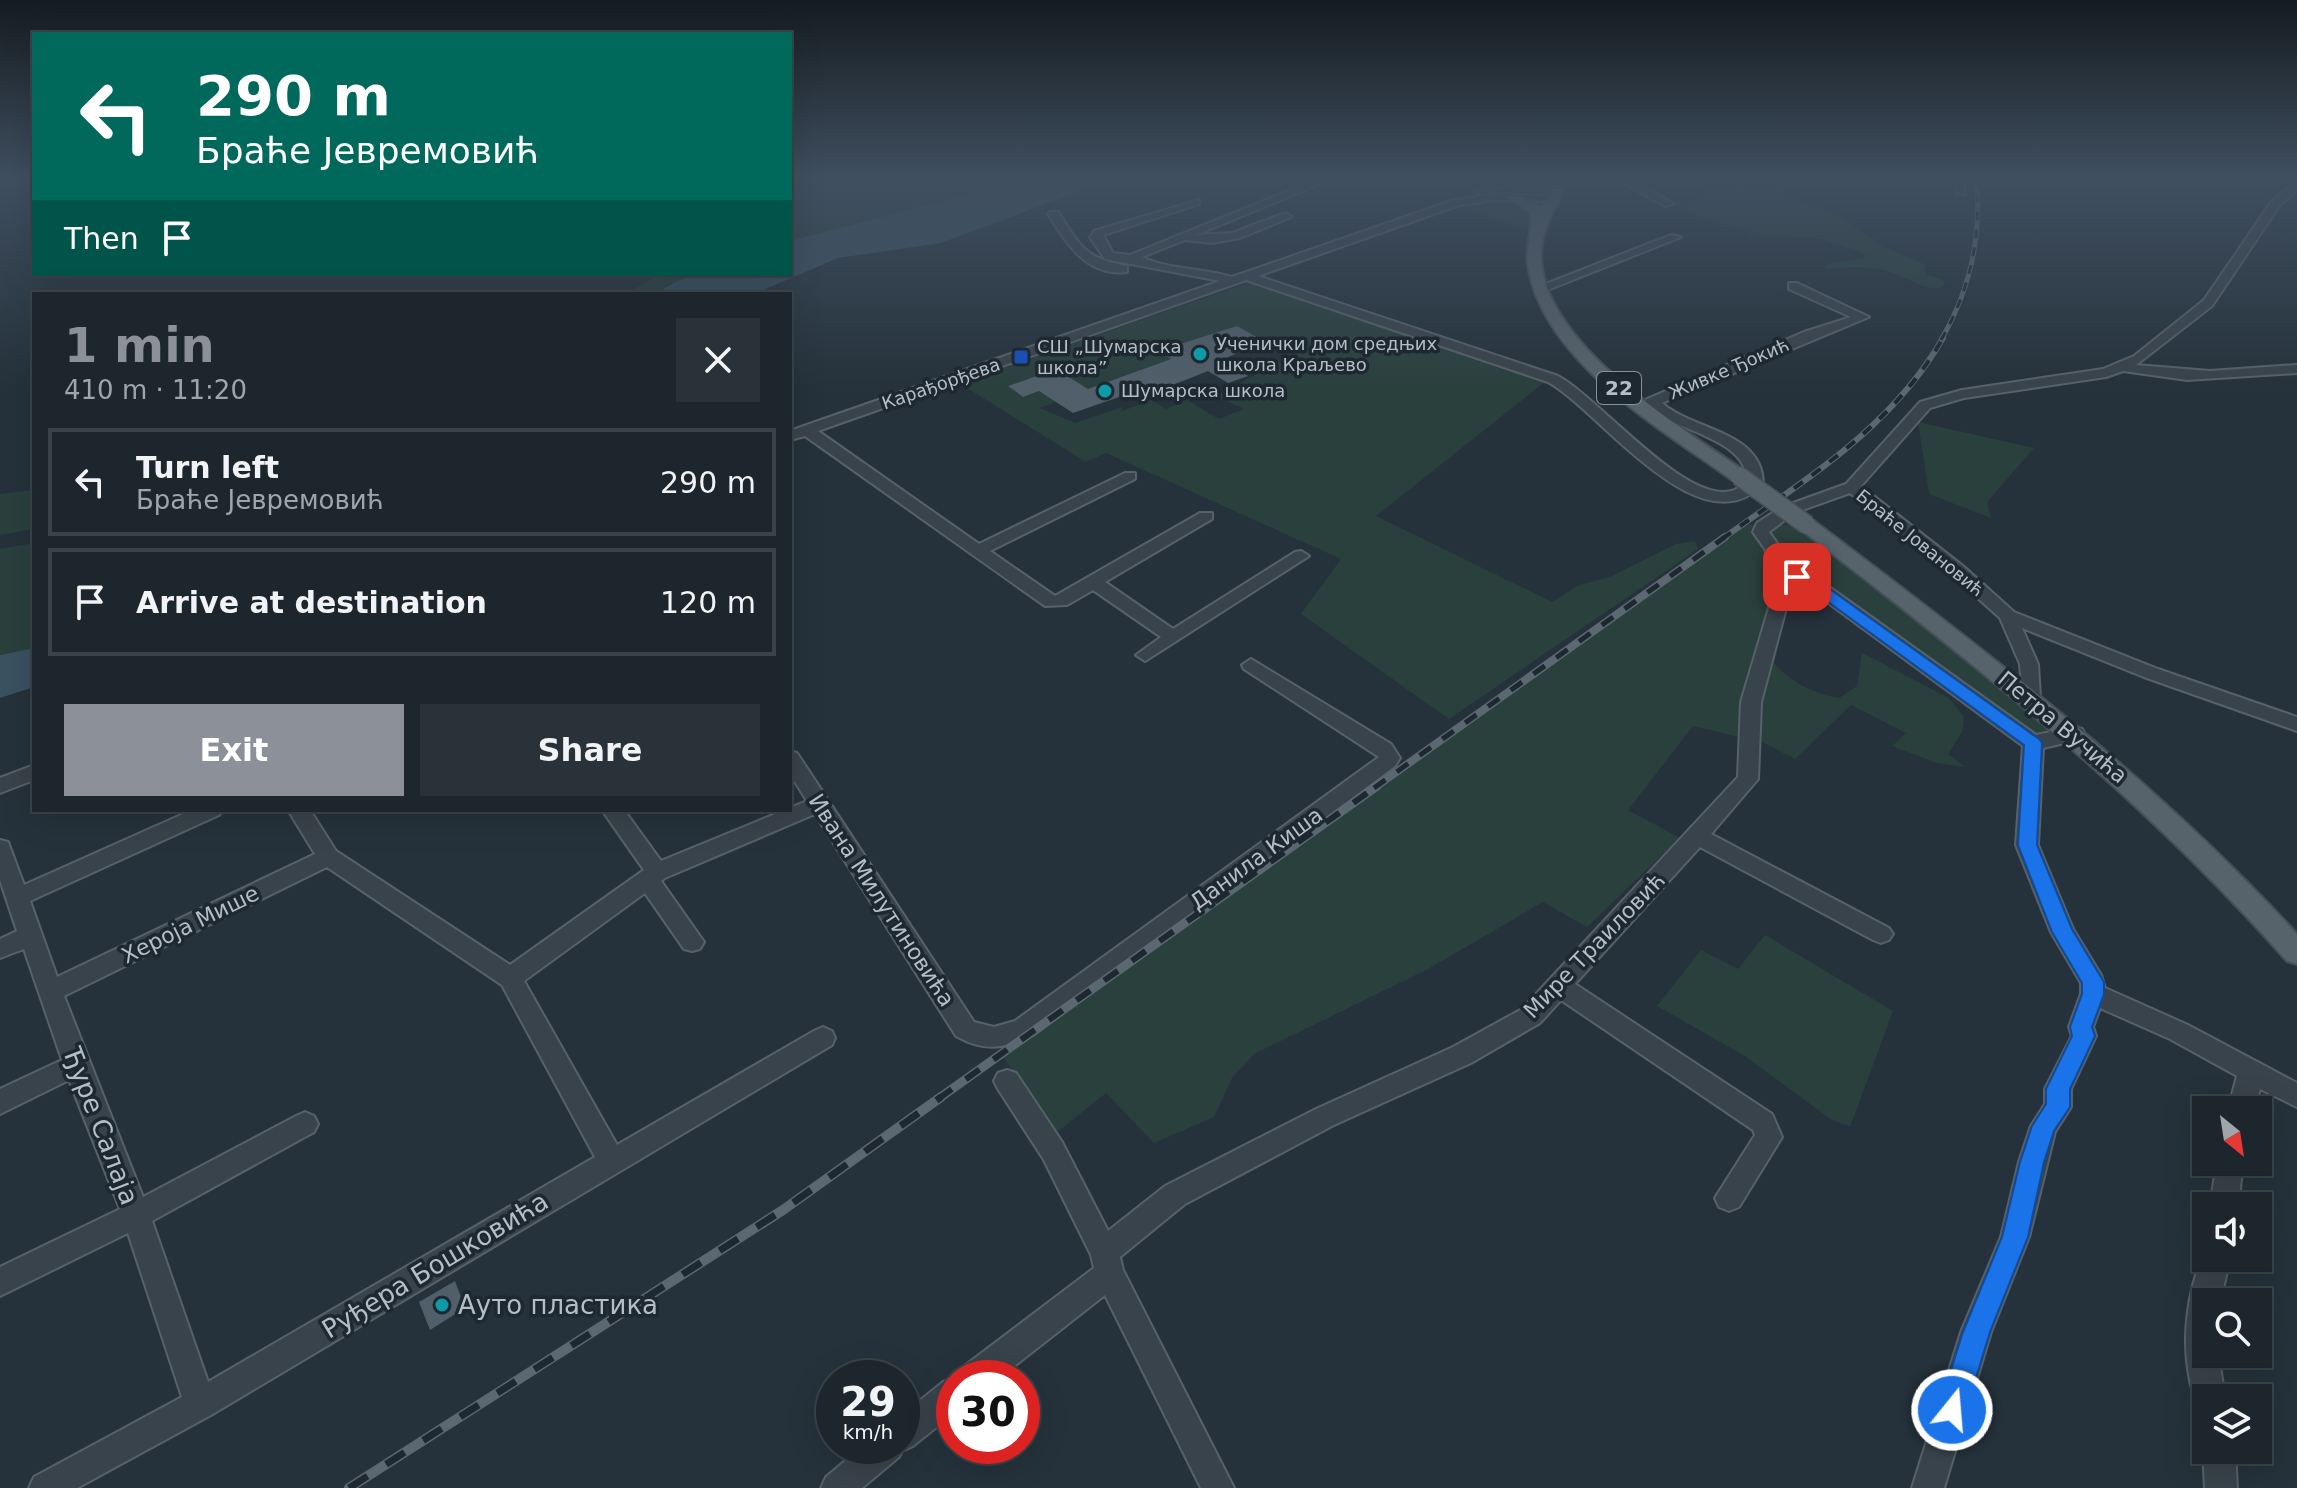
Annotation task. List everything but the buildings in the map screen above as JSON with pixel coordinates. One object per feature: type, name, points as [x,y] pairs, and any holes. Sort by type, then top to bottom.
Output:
[{"type":"main road","name":"22","points":[[1536,249],[1534,262],[1541,288]]},
{"type":"main road","name":"Петра Вучића","points":[[1541,288],[1564,331],[1595,367],[1652,414],[1807,525],[2075,734],[2183,830],[2297,953]]},
{"type":"street","points":[[1077,249],[1097,266],[1206,273],[1231,281]]},
{"type":"street","points":[[1105,249],[1109,256],[1137,259],[1159,268]]},
{"type":"street","points":[[1137,259],[1136,255],[1150,249]]},
{"type":"street","name":"Карађорђева","points":[[798,433],[1321,249]]},
{"type":"street","points":[[1541,288],[1642,249]]},
{"type":"street","points":[[2125,367],[2208,303],[2244,249]]},
{"type":"street","name":"Живке Ђокић","points":[[1245,276],[1560,381],[1640,455],[1699,490],[1728,496],[1743,494],[1755,484],[1757,474],[1749,461],[1724,440],[1665,413],[1652,402],[1809,335],[1863,317],[1793,286]]},
{"type":"street","points":[[2125,367],[2150,372],[2211,374],[2297,369]]},
{"type":"street","name":"Браће Јовановић","points":[[2125,367],[2080,378],[1962,394],[1925,405],[1852,487],[1957,570],[2008,616],[2297,724]]},
{"type":"street","points":[[798,433],[1051,602],[1061,601],[1206,516]]},
{"type":"street","points":[[977,551],[1130,476]]},
{"type":"street","points":[[1852,487],[1781,514],[1763,526],[1761,532],[1784,573],[1805,580],[1826,593],[2033,743],[2075,734]]},
{"type":"street","points":[[1145,655],[1301,556]]},
{"type":"street","name":"Мире Траиловић","points":[[995,1360],[1107,1263],[1175,1195],[1325,1117],[1462,1055],[1531,1016],[1748,779],[1751,702],[1785,584],[1784,573]]},
{"type":"street","points":[[1093,582],[1173,637]]},
{"type":"street","name":"Браће Јовановић","points":[[2008,616],[2029,664],[2030,698]]},
{"type":"street","points":[[2029,664],[2033,653],[2040,647],[2056,645],[2100,652]]},
{"type":"street","name":"Данила Киша","points":[[979,1038],[998,1039],[1024,1028],[1388,761],[1390,758],[1384,749],[1251,665]]},
{"type":"street","points":[[1928,1488],[1976,1332],[2015,1237],[2032,1162],[2044,1126],[2058,1107],[2058,1089],[2084,1036],[2081,1027],[2093,994],[2093,982],[2063,932],[2027,845],[2033,743]]},
{"type":"street","name":"Ивана Милутиновића","points":[[792,761],[965,1029],[979,1038]]},
{"type":"street","points":[[0,786],[32,773]]},
{"type":"street","points":[[510,978],[652,875],[821,803]]},
{"type":"street","points":[[18,897],[208,812]]},
{"type":"street","points":[[300,812],[328,857],[510,978],[611,1160]]},
{"type":"street","points":[[614,812],[692,942]]},
{"type":"street","points":[[1697,836],[1881,934]]},
{"type":"street","name":"Ђуре Салаја","points":[[0,848],[76,1065],[136,1215],[200,1404]]},
{"type":"street","name":"Хероја Мише","points":[[52,991],[328,857]]},
{"type":"street","points":[[0,949],[29,936]]},
{"type":"street","points":[[1559,986],[1763,1122],[1769,1137],[1729,1198]]},
{"type":"street","points":[[2093,994],[2179,1032],[2297,1096]]},
{"type":"street","name":"Руђера Бошковића","points":[[45,1488],[200,1404],[823,1038]]},
{"type":"street","points":[[0,1102],[76,1065]]},
{"type":"street","points":[[2245,1096],[2251,1072]]},
{"type":"street","points":[[1007,1081],[1053,1151],[1218,1488]]},
{"type":"street","points":[[0,1282],[136,1215],[305,1124]]},
{"type":"street","points":[[2208,1384],[2199,1331],[2213,1272]]},
{"type":"street","points":[[920,1420],[936,1408]]},
{"type":"street","points":[[837,1488],[866,1464]]},
{"type":"street","points":[[2220,1464],[2221,1488]]},
{"type":"green space","points":[[1854,249],[1890,249],[1926,265],[1924,270],[1927,275],[1945,281],[1943,287],[1922,285],[1880,269],[1825,267],[1827,264],[1864,258],[1865,253]]},
{"type":"green space","points":[[657,276],[696,276],[667,285],[659,292],[629,292]]},
{"type":"green space","name":"Шумарска школа","points":[[1255,281],[1550,378],[1376,516],[1552,602],[1577,586],[1612,576],[1676,544],[1695,541],[1698,549],[1449,719],[1301,614],[1341,559],[1106,453],[1086,462],[959,383]],"holes":[[[1236,327],[1265,342],[1304,336],[1311,344],[1217,396],[1244,409],[1219,419],[1187,400],[1166,409],[1151,400],[1120,412],[1123,407],[1075,423],[1040,408],[1058,401],[1042,390],[1023,397],[1008,386],[1056,369],[1083,391],[1171,359],[1160,351]]]},
{"type":"green space","points":[[1918,422],[2034,448],[1987,502],[1991,518],[1929,494]]},
{"type":"green space","points":[[32,490],[32,529],[0,535],[0,494]]},
{"type":"green space","points":[[1746,524],[1807,525],[2075,734],[2033,743],[1826,593],[1784,573],[1765,653],[1773,662],[1798,683],[1839,698],[1857,686],[1862,653],[1949,698],[1964,717],[1962,732],[1948,754],[1965,767],[1937,763],[1892,746],[1906,733],[1851,705],[1795,759],[1764,743],[1693,726],[1628,810],[1680,838],[1587,927],[1543,902],[1428,969],[1254,1054],[1232,1078],[1214,1117],[1154,1143],[1106,1093],[1056,1133],[1001,1054]]},
{"type":"green space","points":[[32,543],[32,648],[0,655],[0,549]]},
{"type":"green space","points":[[1765,935],[1893,1011],[1850,1127],[1829,1118],[1745,1056],[1657,1006],[1701,950],[1738,969]]},
{"type":"water","points":[[792,249],[897,249],[838,258],[759,292],[660,292],[686,278],[792,276]]},
{"type":"water","points":[[32,648],[32,688],[0,698],[0,655]]},
{"type":"railway","points":[[1941,340],[1960,302],[1974,249]]},
{"type":"railway","points":[[1722,539],[1814,473],[1872,426],[1898,400],[1943,338]]},
{"type":"railway","points":[[1374,788],[1725,537]]},
{"type":"railway","points":[[938,1099],[1377,786]]},
{"type":"railway","points":[[349,1488],[783,1210],[941,1097]]},
{"type":"place","name":"Ученички дом средњих школа Краљево","points":[[1200,354]]},
{"type":"place","name":"СШ „Шумарска школа”","points":[[1021,357]]},
{"type":"place","name":"Шумарска школа","points":[[1105,391]]},
{"type":"place","name":"Ауто пластика","points":[[442,1305]]},
{"type":"route","points":[[1797,577],[1826,593],[2033,743],[2027,845],[2063,932],[2093,982],[2093,994],[2081,1027],[2084,1036],[2058,1089],[2058,1107],[2044,1126],[2032,1162],[2015,1237],[1976,1332],[1952,1410]]}]
